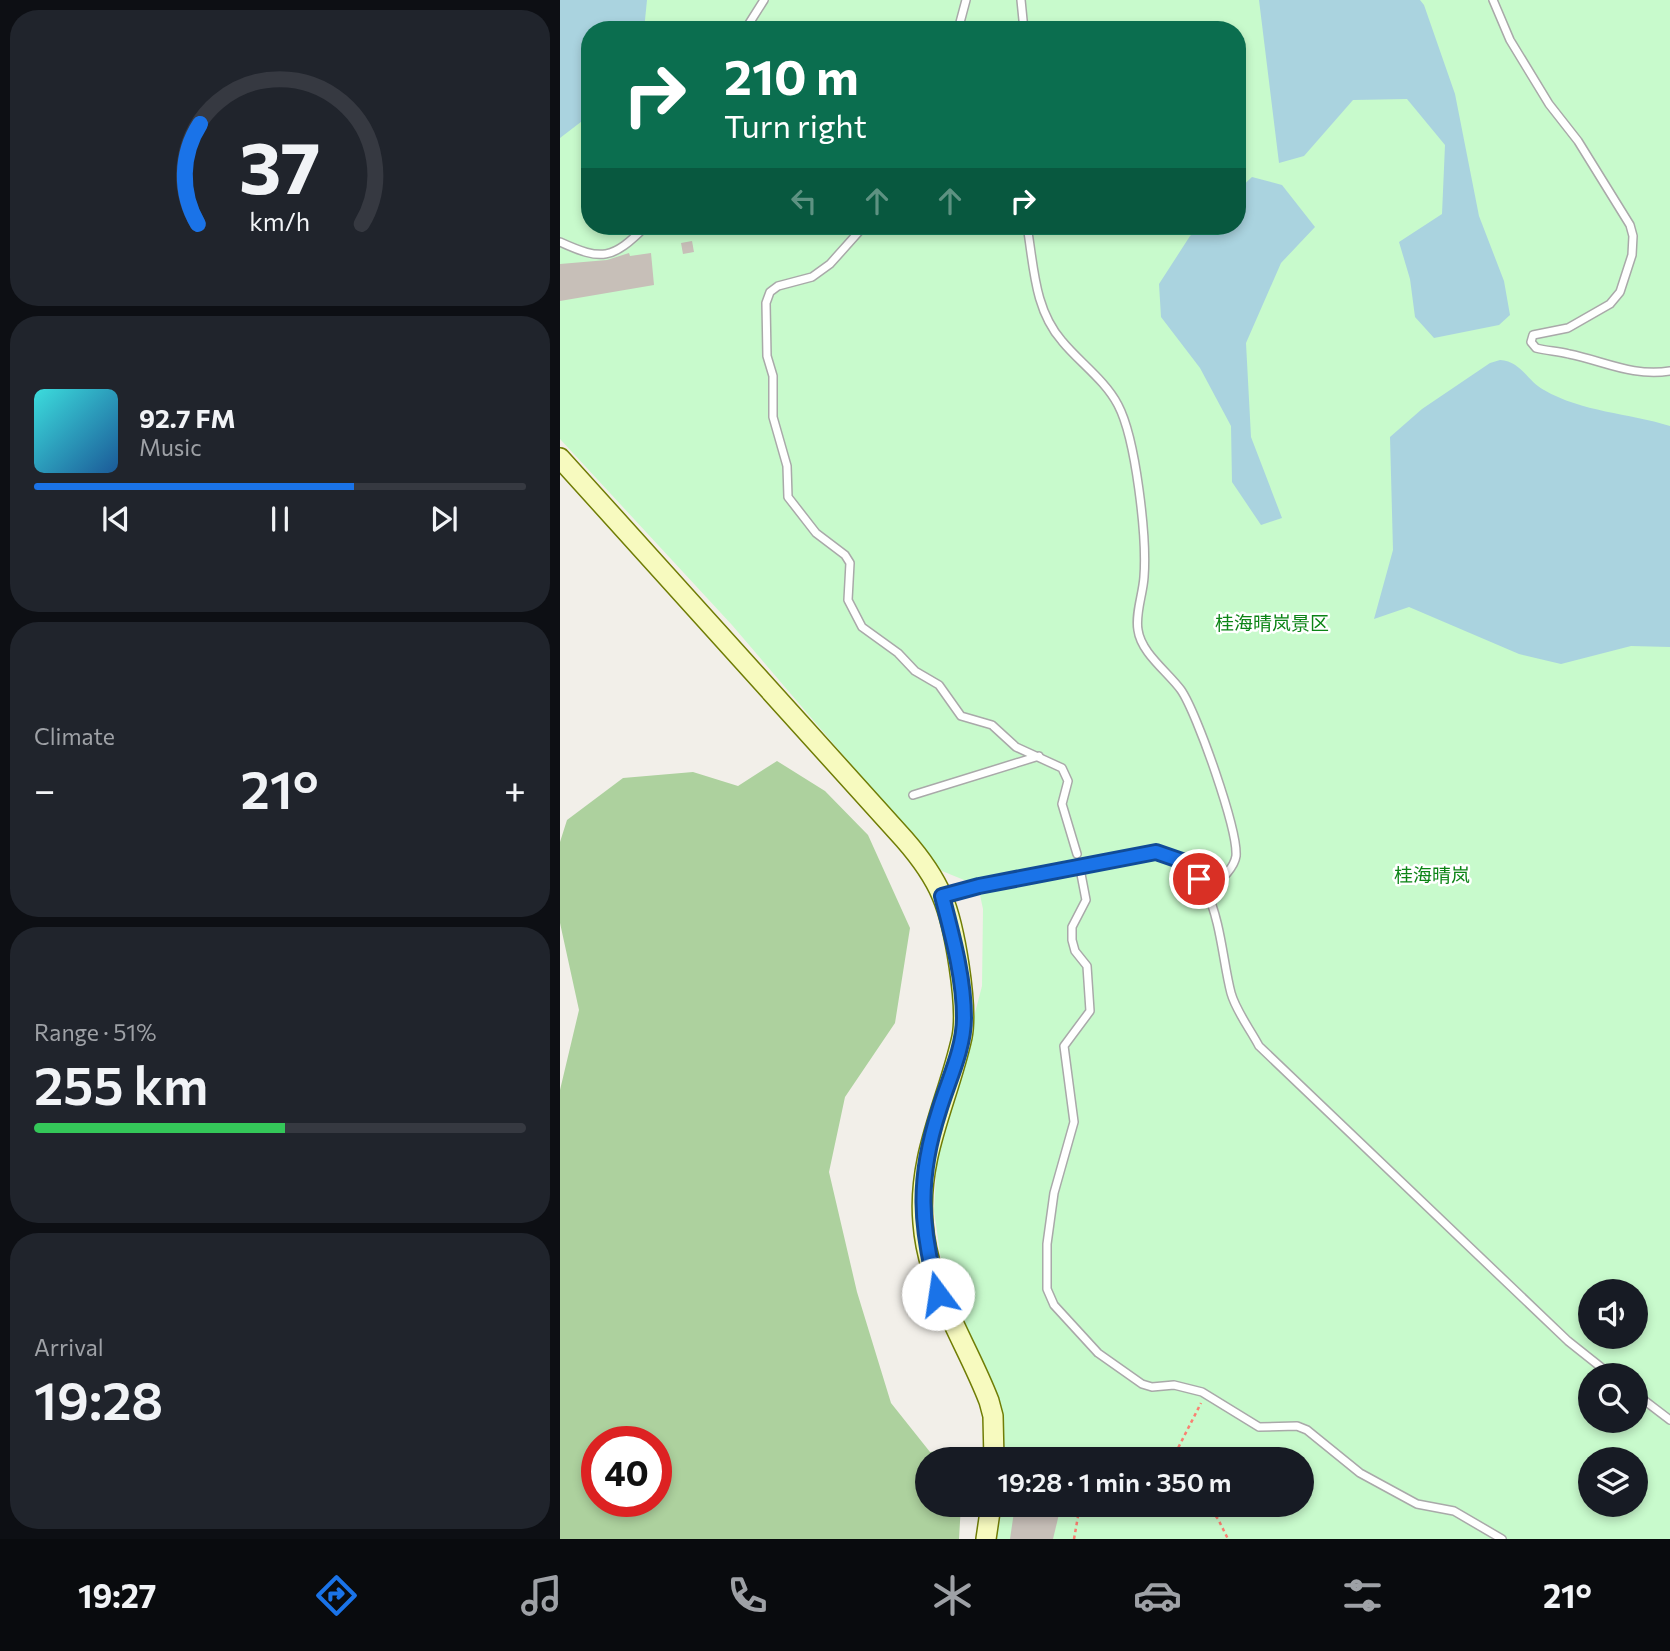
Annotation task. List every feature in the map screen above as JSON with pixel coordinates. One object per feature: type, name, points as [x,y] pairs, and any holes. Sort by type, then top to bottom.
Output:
[{"type":"street","points":[[560,458],[904,839],[942,896],[956,952],[964,1017],[962,1037],[927,1148],[923,1179],[923,1225],[938,1294],[989,1401],[993,1416],[994,1447]]},
{"type":"street","points":[[986,1539],[989,1517]]},
{"type":"lane","points":[[751,21],[764,0]]},
{"type":"lane","points":[[960,21],[966,0]]},
{"type":"lane","points":[[1021,0],[1023,21]]},
{"type":"lane","points":[[1493,0],[1510,40],[1549,104],[1578,141],[1630,225],[1633,236],[1632,255],[1620,292],[1610,304],[1568,328],[1533,335],[1531,342],[1536,348],[1567,353],[1623,370],[1652,374],[1670,371]]},
{"type":"lane","points":[[560,242],[588,256],[621,248],[636,235]]},
{"type":"lane","points":[[856,235],[830,264],[812,277],[778,286],[770,292],[766,303],[767,356],[773,376],[773,417],[787,466],[788,497],[816,533],[845,555],[850,563],[848,600],[862,627],[898,653],[915,671],[939,685],[961,716],[992,725],[1016,747],[1060,765],[1066,776],[1062,804],[1077,854]]},
{"type":"lane","points":[[1028,235],[1040,304],[1060,339],[1118,405],[1131,450],[1144,531],[1144,578],[1137,629],[1143,643],[1182,691],[1197,723],[1221,792],[1234,844],[1236,858],[1207,893]]},
{"type":"lane","points":[[914,794],[1039,756]]},
{"type":"lane","points":[[942,896],[979,886],[1156,852],[1182,861],[1199,879],[1215,909],[1232,996],[1259,1045],[1568,1341],[1596,1363]]},
{"type":"lane","points":[[1081,874],[1086,900],[1072,927],[1072,940],[1075,951],[1087,965],[1090,1011],[1065,1046],[1074,1122],[1054,1193],[1047,1244],[1047,1289],[1066,1321],[1090,1345],[1142,1384],[1152,1387],[1174,1385],[1206,1394],[1259,1427],[1297,1426],[1307,1430],[1360,1473],[1417,1504],[1454,1511],[1502,1539]]},
{"type":"lane","points":[[1648,1403],[1670,1420]]},
{"type":"path","points":[[1179,1447],[1206,1394]]},
{"type":"path","points":[[1074,1539],[1078,1517]]},
{"type":"path","points":[[1218,1517],[1228,1539]]},
{"type":"green space","name":"桂海晴岚景区","points":[[560,0],[1670,0],[1670,1539],[997,1539],[1000,1517],[1314,1517],[1314,1447],[1004,1447],[1003,1419],[942,1267],[934,1211],[937,1158],[982,986],[983,909],[980,895],[969,882],[942,871],[732,625],[560,439]]},
{"type":"green space","points":[[777,761],[825,791],[868,835],[910,928],[895,1023],[845,1097],[829,1172],[857,1292],[891,1403],[926,1447],[915,1447],[915,1517],[960,1517],[959,1539],[560,1539],[560,1090],[579,1010],[560,923],[560,842],[567,820],[623,778],[693,772],[738,786]]},
{"type":"water","points":[[560,0],[647,0],[645,21],[581,21],[581,122],[560,138]]},
{"type":"water","points":[[1259,0],[1420,0],[1424,5],[1455,94],[1479,216],[1504,281],[1510,315],[1499,325],[1434,338],[1415,317],[1410,279],[1399,242],[1442,214],[1445,145],[1407,99],[1353,100],[1304,156],[1279,163]]},
{"type":"water","points":[[1252,177],[1282,185],[1315,227],[1281,263],[1246,343],[1251,437],[1282,518],[1261,525],[1232,482],[1231,426],[1200,368],[1161,317],[1159,284],[1191,235],[1246,235],[1246,183]]},
{"type":"water","points":[[1500,360],[1519,368],[1544,390],[1574,403],[1670,426],[1670,647],[1631,646],[1561,664],[1519,654],[1409,607],[1374,619],[1393,550],[1390,437],[1422,409],[1490,363]]},
{"type":"building","points":[[692,241],[694,252],[683,254],[681,243]]},
{"type":"building","points":[[629,253],[630,256],[651,253],[654,285],[560,301],[560,264],[607,260]]},
{"type":"building","points":[[1013,1517],[1058,1517],[1053,1539],[1010,1539]]},
{"type":"route","points":[[938,1294],[923,1225],[923,1179],[927,1148],[962,1037],[964,1017],[956,952],[942,896],[979,886],[1156,852],[1182,861],[1199,879]]},
{"type":"park label","name":"桂海晴岚","points":[[1432,875]]}]
